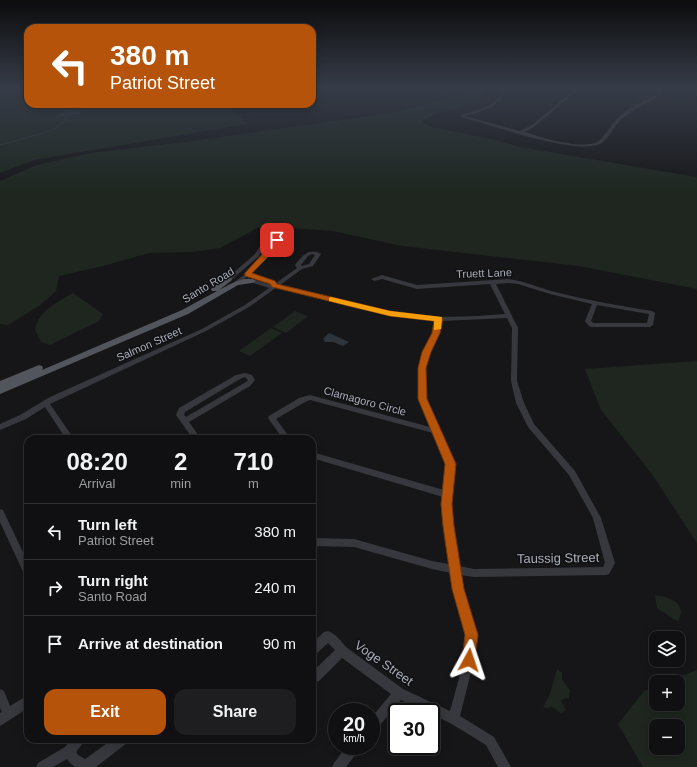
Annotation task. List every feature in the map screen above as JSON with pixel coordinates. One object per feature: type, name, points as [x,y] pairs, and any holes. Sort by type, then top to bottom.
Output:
[{"type":"main road","points":[[232,281],[252,281]]},
{"type":"main road","name":"Santo Road","points":[[0,384],[178,309],[232,281]]},
{"type":"main road","name":"Santo Road","points":[[0,391],[185,312],[232,281]]},
{"type":"street","points":[[478,123],[579,146],[598,144],[616,123]]},
{"type":"street","points":[[521,132],[537,123]]},
{"type":"street","name":"Santo Road","points":[[268,239],[277,240],[267,255],[248,274],[232,281],[256,256],[268,239]]},
{"type":"street","name":"Salmon Street","points":[[0,427],[53,399],[204,330],[247,306],[274,285],[300,268]]},
{"type":"street","points":[[239,272],[273,282],[274,285]]},
{"type":"street","name":"Truett Lane","points":[[374,279],[382,277],[417,287],[492,282],[519,282],[552,293],[595,303],[652,313],[650,325],[591,325],[588,321],[595,303]]},
{"type":"street","points":[[252,281],[268,286],[274,285],[390,314],[439,319],[509,316]]},
{"type":"street","name":"Taussig Street","points":[[316,542],[354,543],[432,566],[474,573],[606,571],[610,564],[597,518],[572,473],[531,425],[520,403],[514,381],[515,328],[492,282]]},
{"type":"street","points":[[439,319],[436,333],[426,352],[421,376],[422,399],[450,464],[447,504],[448,526],[458,589],[472,635],[469,660],[454,719]]},
{"type":"street","points":[[185,421],[248,384],[252,380],[250,377],[245,375],[238,377],[182,410],[180,415],[194,435]]},
{"type":"street","name":"Clamagoro Circle","points":[[284,435],[272,418],[302,400],[310,397],[436,431]]},
{"type":"street","points":[[46,404],[67,435]]},
{"type":"street","points":[[316,456],[448,495]]},
{"type":"street","points":[[0,514],[24,565]]},
{"type":"street","name":"Voge Street","points":[[316,646],[328,636],[342,651],[399,693],[454,719],[490,741],[505,767]]},
{"type":"street","name":"Voge Street","points":[[316,676],[342,651]]},
{"type":"street","points":[[380,716],[399,693]]},
{"type":"street","points":[[0,695],[4,717],[24,704]]},
{"type":"street","points":[[42,767],[69,751],[76,743]]},
{"type":"street","points":[[69,751],[74,759],[84,766],[93,762],[118,743]]},
{"type":"street","points":[[338,767],[348,755]]},
{"type":"shaded area","points":[[0,123],[246,123],[247,124],[34,160],[0,173]]},
{"type":"shaded area","points":[[322,123],[425,123],[431,127],[491,139],[520,147],[697,177],[697,289],[579,266],[402,246],[333,231],[261,226],[220,248],[192,252],[149,253],[107,265],[59,276],[56,291],[39,306],[8,325],[0,324],[0,181],[37,165],[90,153],[193,141]]},
{"type":"shaded area","points":[[73,293],[103,314],[99,321],[50,345],[41,342],[35,330],[40,317],[49,308]]},
{"type":"shaded area","points":[[295,311],[308,316],[286,333],[273,327]]},
{"type":"shaded area","points":[[271,328],[282,333],[250,356],[239,351]]},
{"type":"shaded area","points":[[329,333],[349,342],[343,346],[333,342],[325,342],[323,339]]},
{"type":"shaded area","points":[[697,361],[697,543],[652,474],[601,410],[585,369]]},
{"type":"shaded area","points":[[655,595],[672,600],[678,605],[681,613],[678,622],[657,608]]},
{"type":"shaded area","points":[[557,669],[562,673],[562,680],[570,690],[569,698],[561,701],[566,710],[561,713],[552,707],[543,707],[550,694]]},
{"type":"shaded area","points":[[697,670],[697,767],[643,767],[618,724],[644,691],[649,689],[649,711],[685,711],[684,675]]},
{"type":"waterway","points":[[0,145],[51,131],[62,123]]},
{"type":"slow traffic","points":[[331,299],[390,314],[439,319],[437,329]]},
{"type":"route","points":[[277,240],[270,252],[248,274],[273,282],[274,285],[390,314],[439,319],[436,333],[426,352],[422,368],[422,399],[450,464],[447,504],[448,526],[458,589],[472,635],[469,660]]}]
